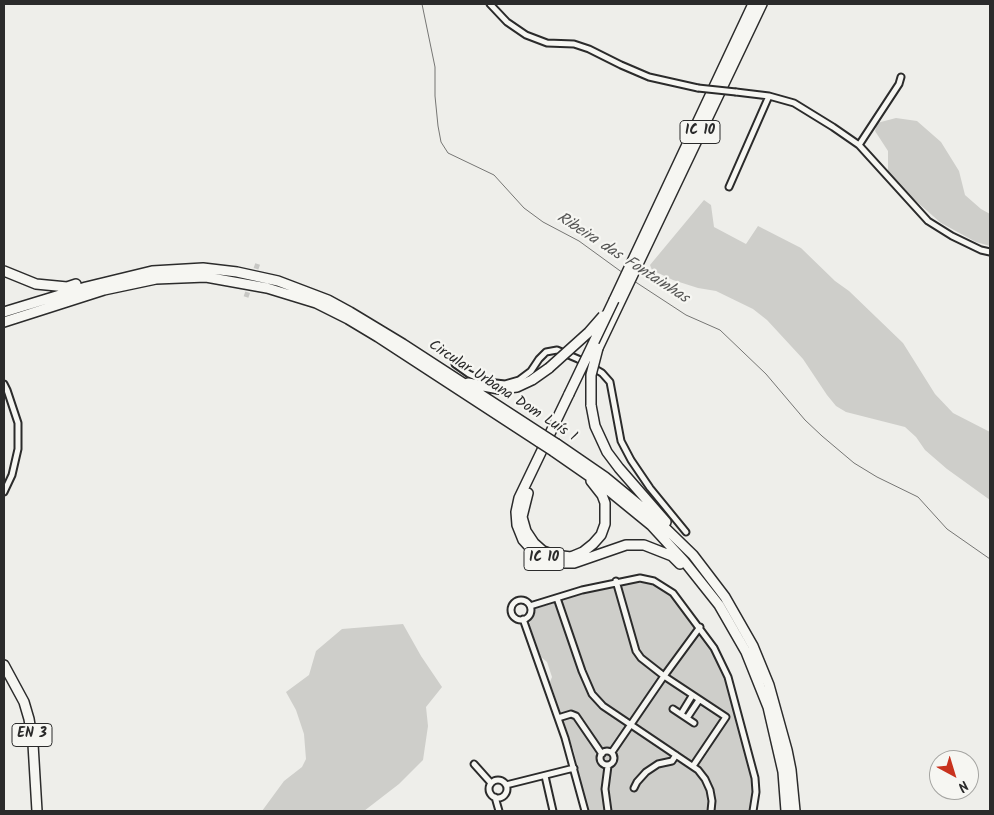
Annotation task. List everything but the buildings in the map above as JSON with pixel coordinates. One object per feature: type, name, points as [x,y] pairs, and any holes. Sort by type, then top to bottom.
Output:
[{"type":"main road","name":"IC 10","points":[[578,468],[590,479],[602,495],[606,510],[605,524],[597,540],[583,552],[571,556],[554,555],[543,551],[534,543],[526,531],[522,517],[531,484],[648,226],[753,4]]},
{"type":"main road","name":"IC 10","points":[[711,593],[672,556],[644,545],[626,545],[574,563],[558,563],[546,560],[533,551],[523,540],[516,525],[516,512],[519,498],[571,396],[598,348],[762,4]]},
{"type":"main road","name":"Circular Urbana Dom Luís I","points":[[4,312],[86,287],[152,271],[202,268],[237,272],[278,281],[303,290],[350,312],[462,382],[555,448],[626,493],[693,555],[731,608],[753,646],[762,667],[782,728],[791,770],[795,811]]},
{"type":"main road","points":[[4,271],[36,284],[68,286],[97,279],[152,271]]},
{"type":"main road","name":"Circular Urbana Dom Luís I","points":[[4,322],[104,290],[156,279],[206,277],[267,288],[316,303],[348,319],[541,438]]},
{"type":"main road","name":"IC 10","points":[[462,382],[491,388],[508,388],[532,380],[549,368],[594,327],[614,300]]},
{"type":"main road","name":"IC 10","points":[[598,348],[591,376],[591,405],[595,426],[607,452],[693,555]]},
{"type":"main road","name":"Circular Urbana Dom Luís I","points":[[555,448],[651,525],[711,593],[737,633],[768,707],[783,772],[786,811]]},
{"type":"main road","name":"EN 3","points":[[5,671],[24,702],[29,719],[33,744],[37,811]]},
{"type":"street","points":[[490,4],[506,22],[526,35],[547,42],[574,44],[649,76],[698,88],[769,96],[794,103],[859,145],[928,221],[952,236],[990,252]]},
{"type":"street","points":[[859,145],[899,84],[901,77]]},
{"type":"street","points":[[729,187],[769,96]]},
{"type":"street","points":[[455,364],[469,374],[487,382],[504,384],[519,380],[531,371],[546,352],[557,350],[602,372],[610,382],[621,441],[650,488],[686,532]]},
{"type":"street","points":[[4,384],[18,423],[18,449],[12,475],[4,492]]},
{"type":"street","points":[[530,606],[616,581],[640,578],[659,583],[676,595],[700,627],[723,665],[738,712],[755,778],[756,792],[753,811]]},
{"type":"street","points":[[616,581],[636,650],[641,658],[692,696],[726,717]]},
{"type":"street","points":[[558,598],[592,694],[603,706],[693,766],[704,776],[710,790],[711,811]]},
{"type":"street","points":[[520,600],[527,602],[530,606],[528,617],[523,619],[518,619],[511,612],[512,605],[520,600]]},
{"type":"street","points":[[523,619],[558,718],[585,811]]},
{"type":"street","points":[[612,752],[700,627]]},
{"type":"street","points":[[680,714],[692,696]]},
{"type":"street","points":[[687,718],[698,700]]},
{"type":"street","points":[[673,709],[694,722]]},
{"type":"street","points":[[693,766],[726,717],[738,712]]},
{"type":"street","points":[[558,718],[571,714],[577,717],[602,754],[601,762],[608,766]]},
{"type":"street","points":[[602,754],[607,751],[612,752]]},
{"type":"street","points":[[608,811],[605,789],[608,766],[615,759],[612,752]]},
{"type":"street","points":[[634,788],[646,772],[658,764],[672,762],[676,755]]},
{"type":"street","points":[[474,764],[491,783],[490,791],[495,797],[499,811]]},
{"type":"street","points":[[491,783],[499,780],[506,785],[574,768]]},
{"type":"street","points":[[545,776],[553,811]]},
{"type":"street","points":[[495,797],[501,797],[505,793],[506,785]]},
{"type":"shaded area","points":[[896,118],[917,121],[941,142],[959,171],[965,195],[990,214],[990,246],[976,242],[941,223],[909,195],[888,172],[888,151],[875,131],[877,123]]},
{"type":"shaded area","points":[[704,200],[711,205],[714,227],[746,244],[758,226],[801,248],[903,343],[935,394],[953,413],[990,432],[990,500],[947,469],[925,450],[916,437],[905,427],[846,412],[836,406],[803,359],[767,320],[753,309],[716,291],[698,288],[673,280],[652,270],[650,265]]},
{"type":"shaded area","points":[[633,582],[655,586],[673,596],[688,613],[721,664],[751,770],[754,795],[752,811],[587,811],[574,752],[550,682],[552,677],[547,662],[541,657],[529,624],[535,609],[575,596]]},
{"type":"shaded area","points":[[403,624],[421,656],[442,687],[426,707],[428,726],[423,760],[399,784],[364,811],[262,811],[284,781],[302,767],[306,759],[304,734],[296,710],[286,692],[309,675],[316,651],[342,629]]},
{"type":"waterway","name":"Ribeira das Fontainhas","points":[[422,4],[435,67],[438,126],[441,142],[448,153],[494,175],[524,208],[543,222],[579,241],[623,273]]},
{"type":"waterway","name":"Ribeira das Fontainhas","points":[[634,281],[686,315],[720,330],[766,374],[805,420],[822,436],[854,463],[877,477],[918,497],[947,529],[990,559]]},
{"type":"tunnel","points":[[246,297],[258,263]]}]
